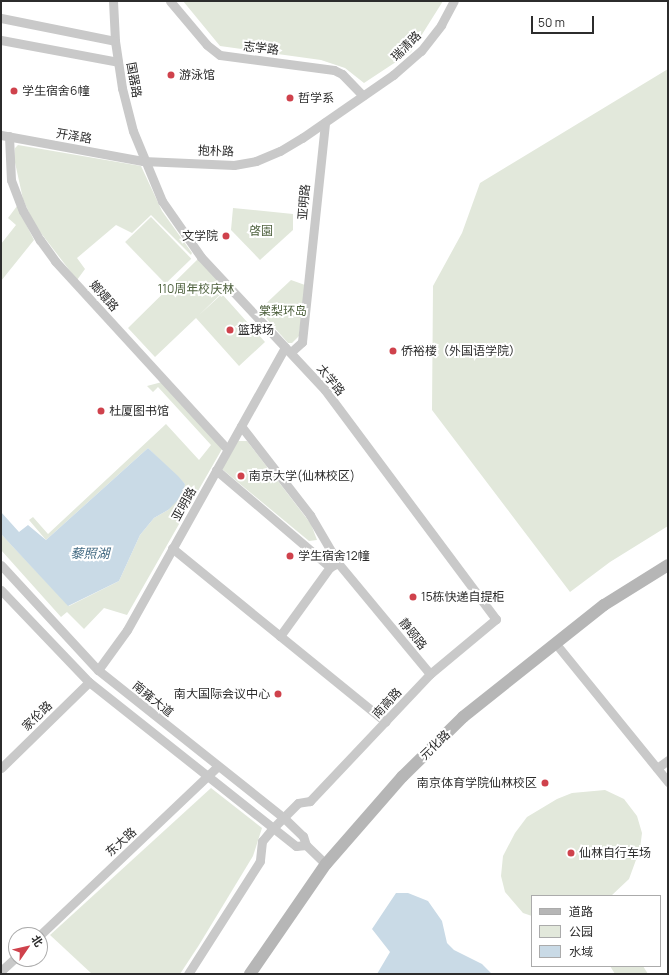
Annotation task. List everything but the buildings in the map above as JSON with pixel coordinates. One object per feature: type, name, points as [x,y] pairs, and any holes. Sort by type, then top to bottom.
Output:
[{"type":"street","name":"国器路","points":[[113,1],[115,41],[124,95],[143,161]]},
{"type":"street","name":"志学路","points":[[170,1],[207,45],[220,54],[334,70],[342,74],[363,96]]},
{"type":"street","name":"瑞清路","points":[[326,122],[393,75],[421,51],[441,25],[454,1]]},
{"type":"street","points":[[1,18],[115,41]]},
{"type":"street","points":[[1,40],[118,62]]},
{"type":"street","name":"抱朴路","points":[[143,161],[234,165],[256,161],[280,151],[326,122]]},
{"type":"street","name":"亚明路","points":[[98,670],[127,630],[216,470],[226,449],[288,349],[302,342],[326,122]]},
{"type":"street","name":"开泽路","points":[[5,136],[143,161]]},
{"type":"street","name":"嫏嬛路","points":[[5,136],[11,180],[23,211],[40,240],[55,261],[226,449]]},
{"type":"street","name":"太学路","points":[[143,161],[162,201],[180,230],[207,263],[325,390],[496,619]]},
{"type":"street","points":[[241,426],[310,515],[334,565]]},
{"type":"street","points":[[216,470],[334,565]]},
{"type":"street","points":[[172,548],[386,722]]},
{"type":"street","name":"南雍大道","points":[[1,565],[98,670],[283,817],[303,836],[306,846]]},
{"type":"street","points":[[280,636],[334,565]]},
{"type":"street","name":"静颐路","points":[[334,565],[378,608],[430,674]]},
{"type":"street","name":"元化路","points":[[250,974],[326,864],[402,777],[463,717],[604,605],[668,565]]},
{"type":"street","points":[[1,590],[89,682],[208,778],[296,846],[306,846],[326,864]]},
{"type":"street","name":"南高路","points":[[188,974],[260,861],[262,841],[273,828],[298,803],[310,801],[430,674],[496,619]]},
{"type":"street","points":[[556,644],[668,782]]},
{"type":"street","name":"家伦路","points":[[1,768],[89,682]]},
{"type":"street","points":[[657,768],[668,760]]},
{"type":"street","name":"东大路","points":[[48,928],[208,778],[218,766]]},
{"type":"green space","points":[[183,1],[443,1],[411,52],[364,83],[345,68],[321,60],[220,46]]},
{"type":"green space","points":[[668,69],[668,526],[610,562],[570,592],[432,410],[433,286],[462,233],[480,183]]},
{"type":"green space","points":[[18,145],[141,166],[162,211],[192,253],[191,255],[151,215],[132,233],[116,225],[77,258],[85,269],[77,280],[34,224],[23,199],[14,158],[15,148]]},
{"type":"green space","points":[[17,206],[34,240],[1,281],[1,244],[16,225],[8,218]]},
{"type":"green space","name":"啓園","points":[[233,208],[293,214],[293,230],[260,260],[231,230]]},
{"type":"green space","points":[[151,217],[191,259],[165,284],[125,242]]},
{"type":"green space","name":"110周年校庆林","points":[[199,258],[226,289],[198,316],[222,294],[265,342],[239,366],[196,318],[155,357],[128,328]]},
{"type":"green space","name":"棠梨环岛","points":[[291,280],[305,285],[299,336],[292,343],[288,343],[259,310]]},
{"type":"green space","points":[[162,382],[222,449],[127,615],[104,608],[84,629],[67,612],[61,617],[1,550],[1,534],[69,606],[119,581],[140,535],[154,518],[168,510],[185,484],[148,448],[46,540],[29,520],[33,517],[48,534],[166,424],[199,460],[211,445],[158,387],[153,392],[147,386]]},
{"type":"green space","points":[[238,441],[247,441],[311,524],[317,540],[309,541],[222,469]]},
{"type":"green space","points":[[211,788],[262,828],[253,856],[199,945],[180,974],[92,974],[50,935]]},
{"type":"green space","name":"仙林自行车场","points":[[605,790],[624,799],[637,816],[642,833],[640,849],[629,879],[612,895],[531,895],[531,916],[523,913],[505,892],[501,876],[503,856],[515,833],[527,817],[557,799],[572,793]]},
{"type":"green space","points":[[611,967],[644,967],[648,974],[615,974]]},
{"type":"water","name":"藜照湖","points":[[148,448],[185,484],[183,492],[168,510],[154,518],[140,535],[119,581],[68,606],[1,534],[1,512],[19,532],[28,525],[46,540]]},
{"type":"water","points":[[396,893],[408,893],[428,901],[442,921],[447,943],[454,950],[482,964],[492,974],[377,974],[390,952],[372,929]]},
{"type":"place","name":"游泳馆","points":[[171,75]]},
{"type":"place","name":"学生宿舍6幢","points":[[14,91]]},
{"type":"place","name":"哲学系","points":[[290,98]]},
{"type":"place","name":"文学院","points":[[226,236]]},
{"type":"place","name":"篮球场","points":[[230,330]]},
{"type":"place","name":"侨裕楼（外国语学院）","points":[[393,351]]},
{"type":"place","name":"杜厦图书馆","points":[[101,411]]},
{"type":"place","name":"南京大学(仙林校区)","points":[[241,476]]},
{"type":"place","name":"学生宿舍12幢","points":[[290,556]]},
{"type":"place","name":"15栋快递自提柜","points":[[413,597]]},
{"type":"place","name":"南大国际会议中心","points":[[278,694]]},
{"type":"place","name":"南京体育学院仙林校区","points":[[545,783]]},
{"type":"place","name":"仙林自行车场","points":[[571,853]]}]
